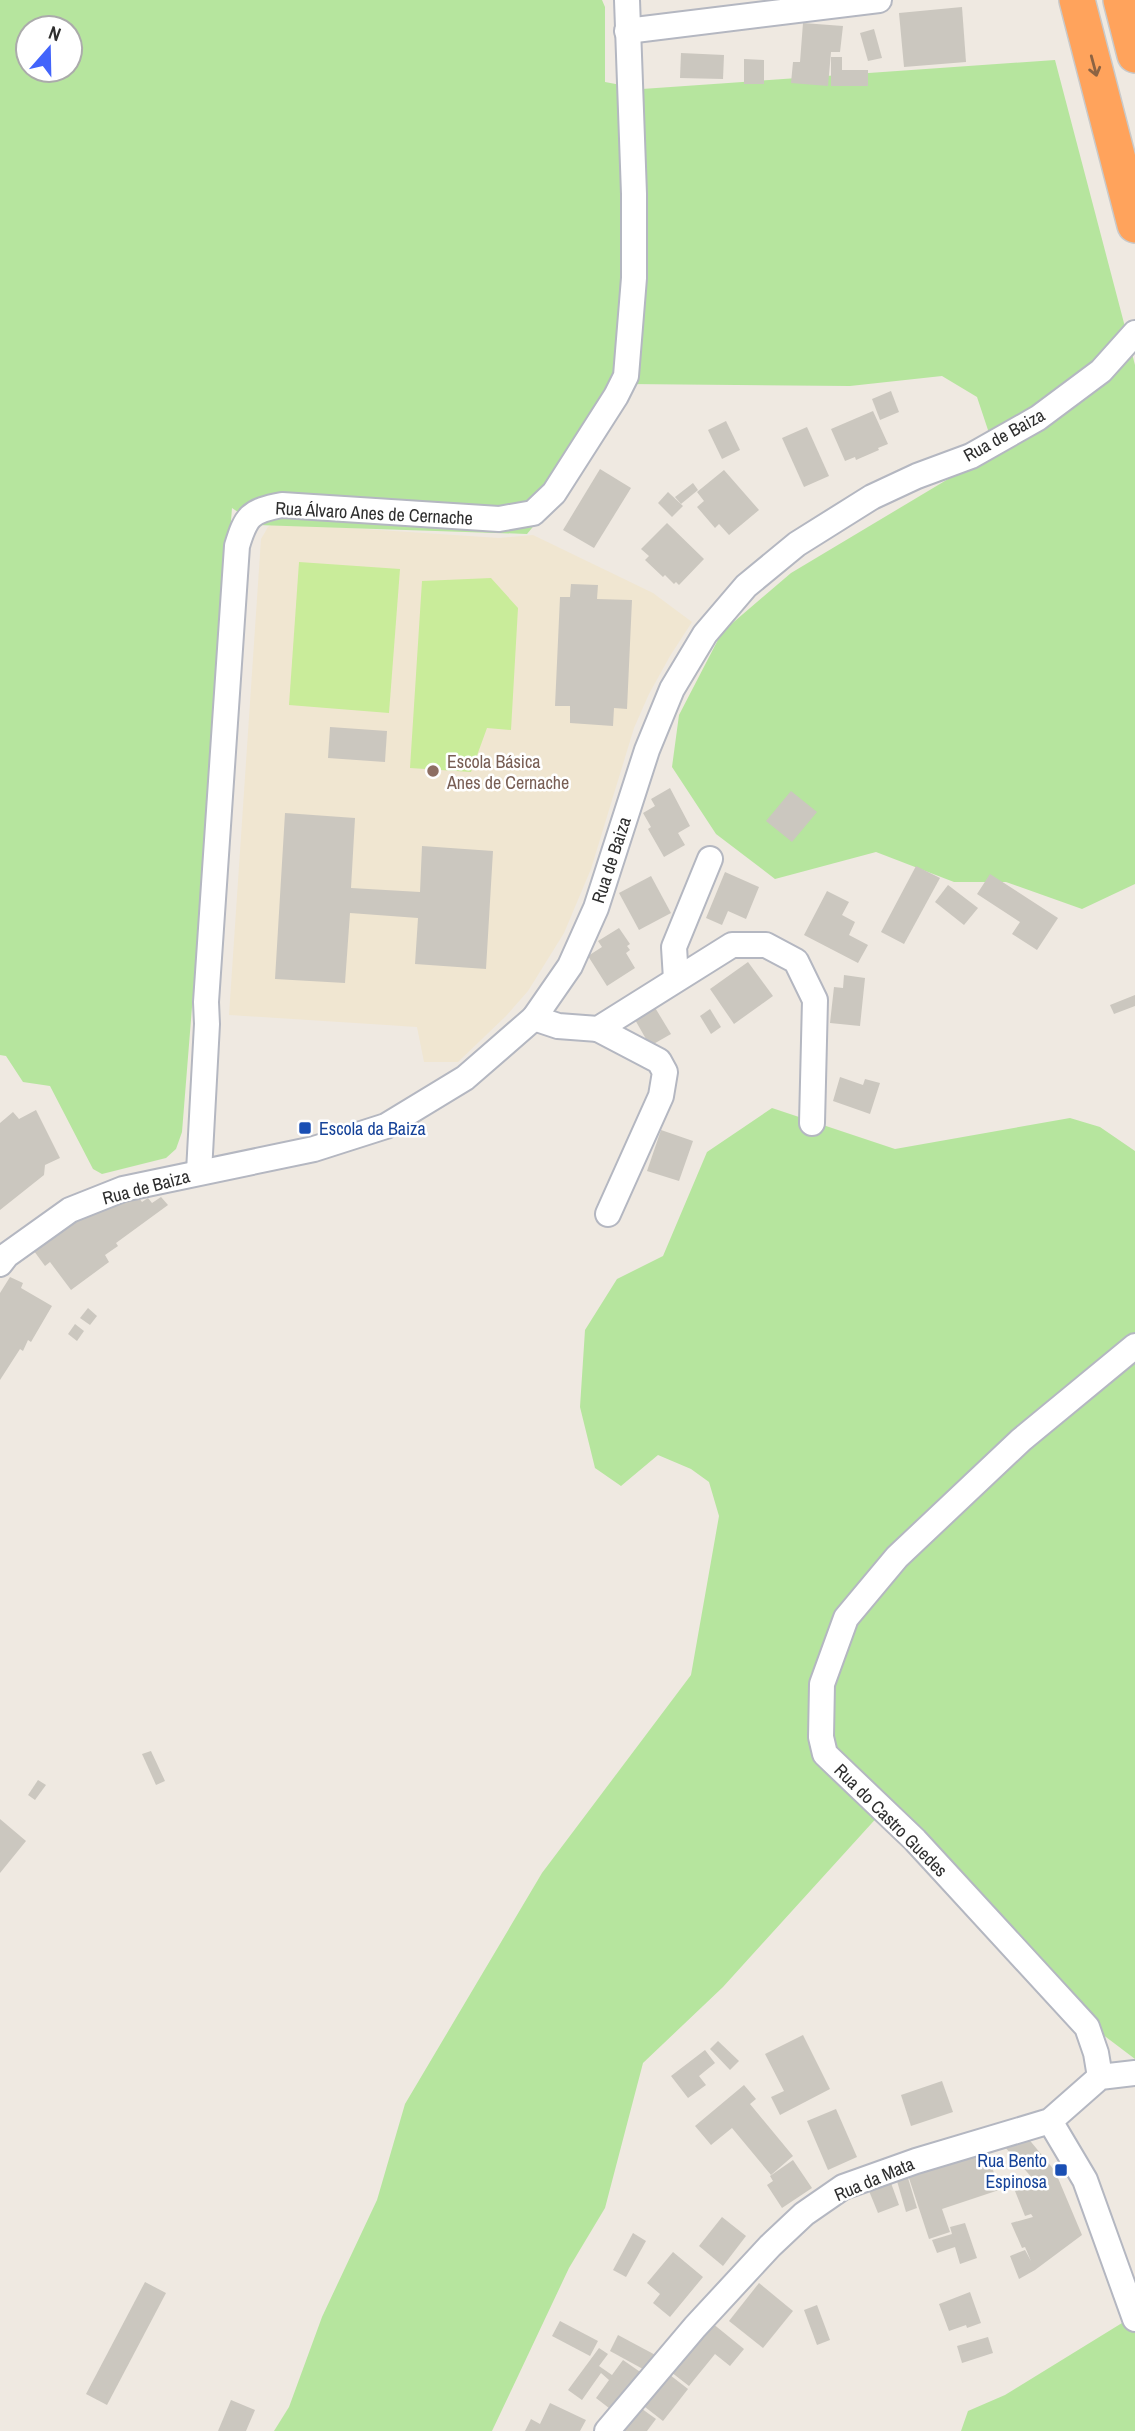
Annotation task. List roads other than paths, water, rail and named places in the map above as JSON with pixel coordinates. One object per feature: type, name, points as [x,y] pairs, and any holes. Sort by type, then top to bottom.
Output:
[{"type":"highway","points":[[1077,0],[1135,225]]},
{"type":"highway","points":[[1121,0],[1135,55]]},
{"type":"street","name":"Rua Álvaro Anes de Cernache","points":[[200,1172],[207,974],[237,547],[244,523],[260,509],[282,505],[499,519],[533,513],[554,493],[626,376],[634,278],[634,194],[627,0]]},
{"type":"street","points":[[627,32],[879,0]]},
{"type":"street","name":"Rua de Baiza","points":[[0,1264],[8,1255],[70,1210],[122,1189],[314,1149],[386,1126],[465,1078],[534,1018],[570,966],[596,908],[647,750],[672,689],[705,634],[746,586],[797,544],[872,497],[917,476],[971,456],[1038,418],[1101,371],[1135,333]]},
{"type":"street","points":[[677,979],[674,947],[710,859]]},
{"type":"street","points":[[598,1029],[732,945],[766,945],[796,961],[815,1000],[812,1123]]},
{"type":"street","points":[[534,1018],[558,1026],[598,1029],[659,1061],[664,1072],[661,1096],[608,1214]]},
{"type":"street","name":"Rua do Castro Guedes","points":[[1100,2077],[1096,2053],[1087,2027],[915,1840],[825,1754],[821,1737],[822,1684],[846,1618],[897,1558],[1021,1440],[1135,1346]]},
{"type":"street","points":[[1100,2077],[1135,2073]]},
{"type":"street","name":"Rua da Mata","points":[[607,2431],[695,2327],[769,2246],[804,2214],[844,2188],[916,2161],[1050,2121],[1100,2077]]},
{"type":"street","points":[[1050,2121],[1085,2180],[1135,2319]]},
{"type":"place","name":"Escola Básica Anes de Cernache","points":[[433,771]]},
{"type":"place","name":"Escola da Baiza","points":[[305,1128]]},
{"type":"place","name":"Rua Bento Espinosa","points":[[1061,2170]]}]
